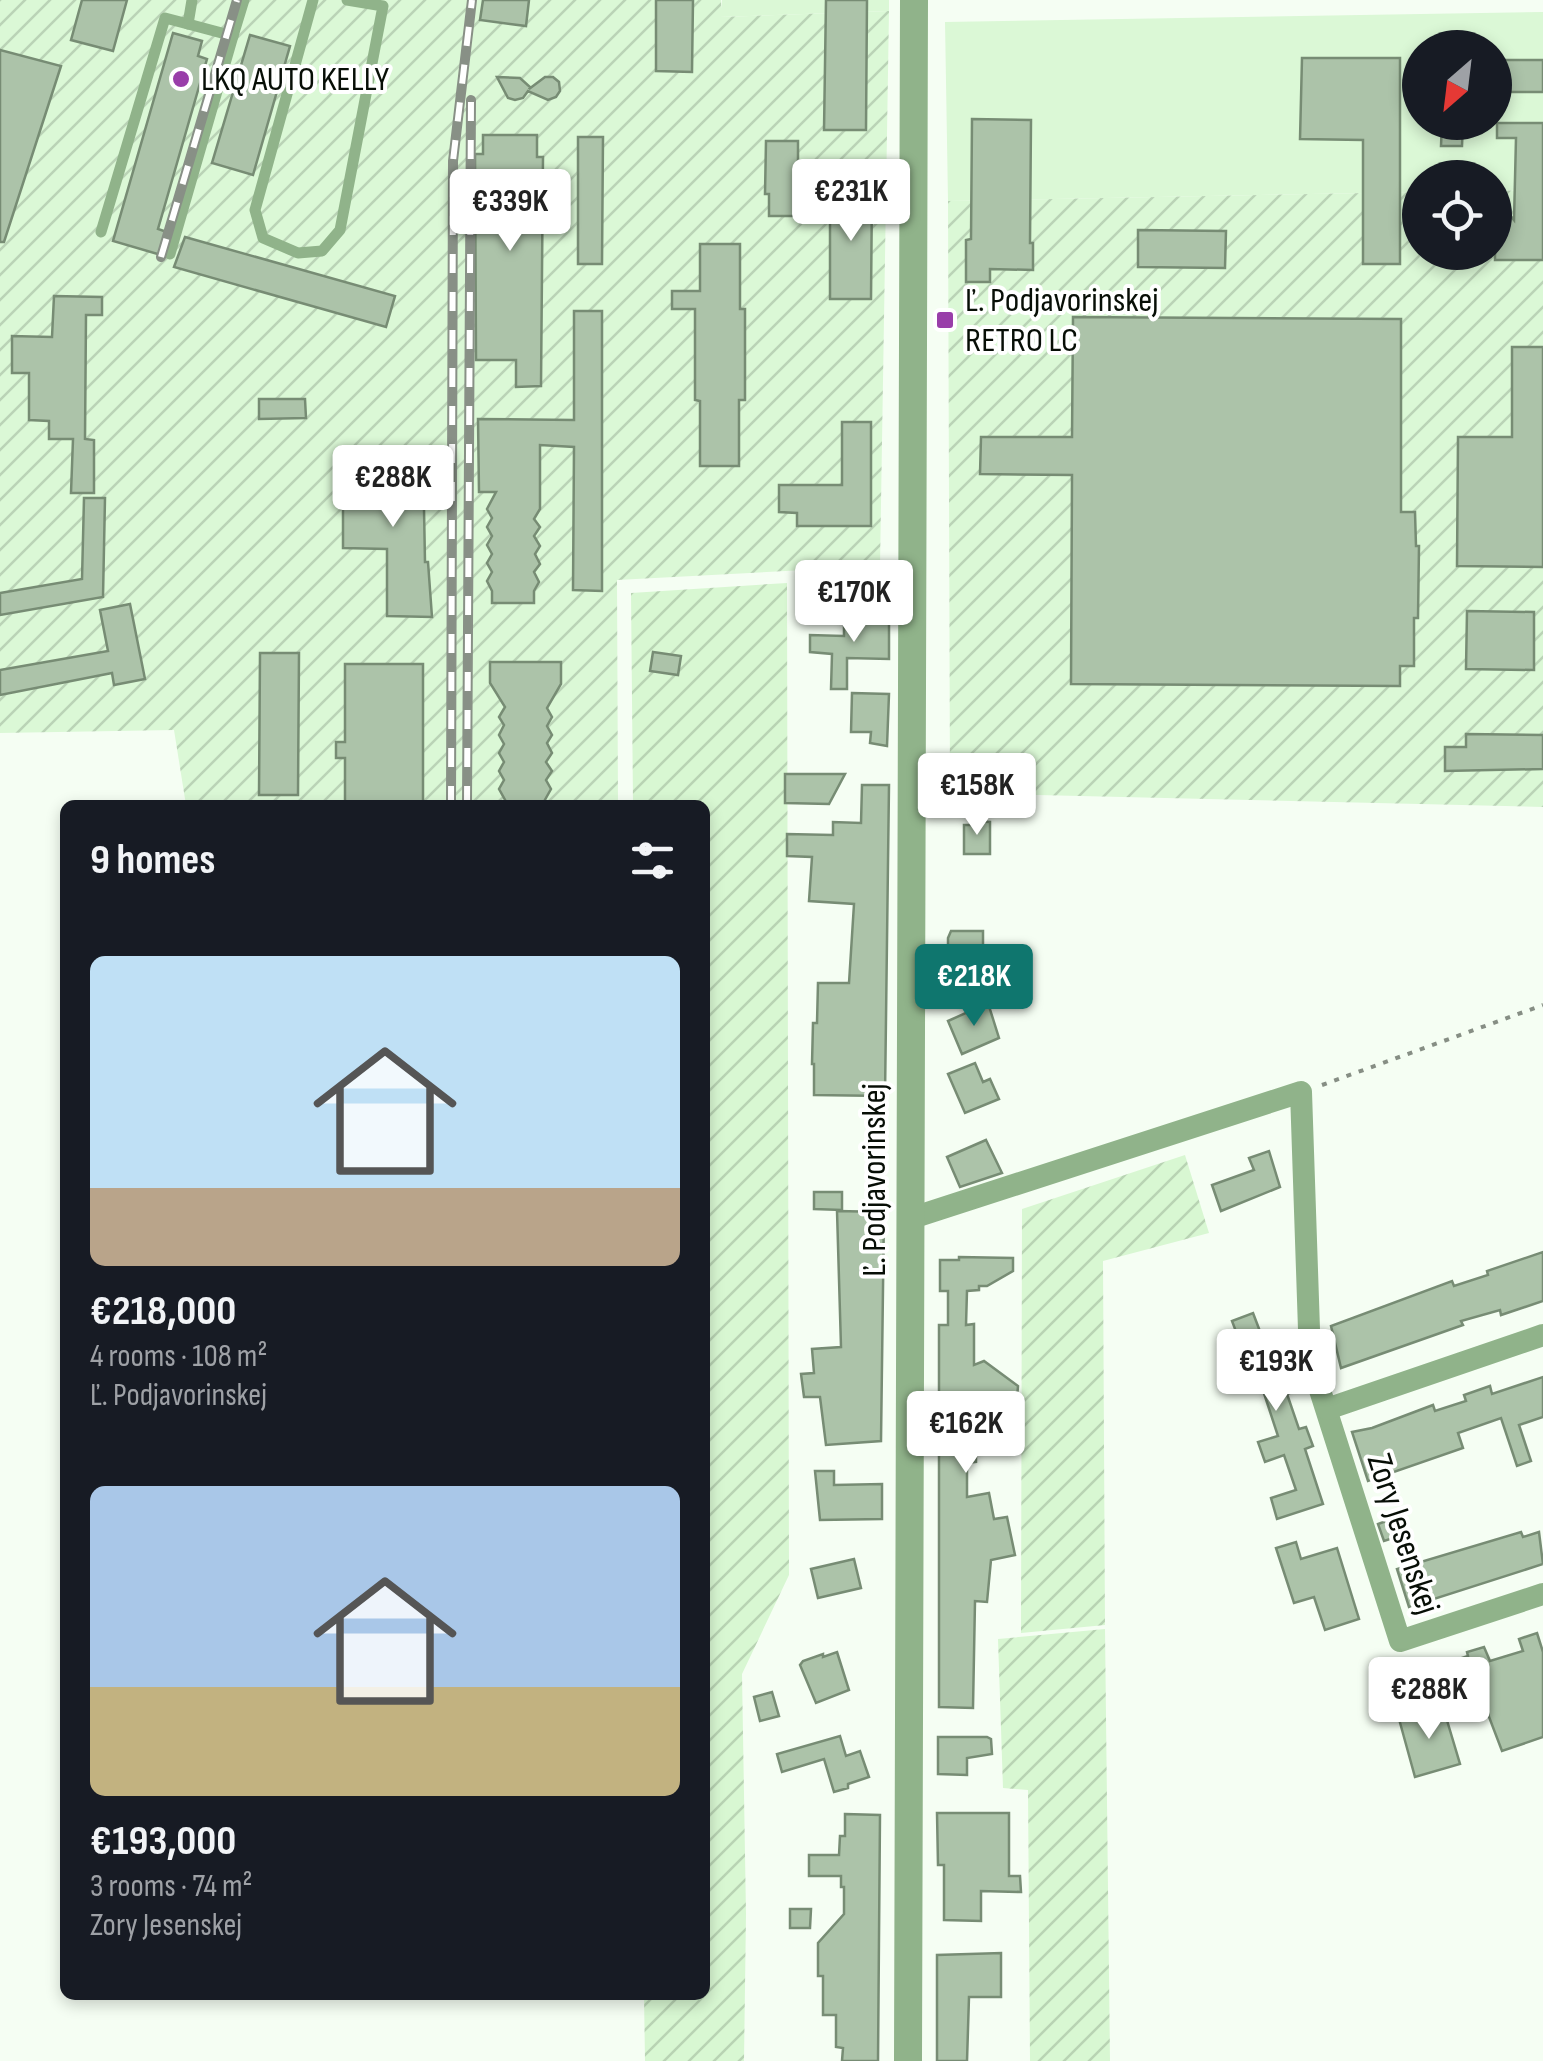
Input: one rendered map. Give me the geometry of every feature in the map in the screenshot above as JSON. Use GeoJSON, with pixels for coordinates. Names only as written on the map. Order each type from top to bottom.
{"type":"FeatureCollection","features":[{"type":"Feature","properties":{"kind":"street","name":"Ľ. Podjavorinskej"},"geometry":{"type":"LineString","coordinates":[[908,2061],[914,0]]}},
{"type":"Feature","properties":{"kind":"street"},"geometry":{"type":"LineString","coordinates":[[912,1218],[1301,1092]]}},
{"type":"Feature","properties":{"kind":"street","name":"Zory Jesenskej"},"geometry":{"type":"LineString","coordinates":[[1301,1092],[1310,1359],[1400,1640],[1543,1594]]}},
{"type":"Feature","properties":{"kind":"street"},"geometry":{"type":"LineString","coordinates":[[1327,1409],[1543,1334]]}},
{"type":"Feature","properties":{"kind":"lane"},"geometry":{"type":"LineString","coordinates":[[188,24],[192,0]]}},
{"type":"Feature","properties":{"kind":"lane"},"geometry":{"type":"LineString","coordinates":[[170,254],[244,0]]}},
{"type":"Feature","properties":{"kind":"lane"},"geometry":{"type":"LineString","coordinates":[[314,0],[255,210],[263,238],[298,253],[322,252],[340,230],[383,6],[347,0]]}},
{"type":"Feature","properties":{"kind":"lane"},"geometry":{"type":"LineString","coordinates":[[101,232],[165,18],[233,36]]}},
{"type":"Feature","properties":{"kind":"path"},"geometry":{"type":"LineString","coordinates":[[1301,1092],[1543,1006]]}},
{"type":"Feature","properties":{"kind":"shaded area"},"geometry":{"type":"Polygon","coordinates":[[[0,0],[721,0],[721,17],[889,11],[880,566],[617,580],[618,800],[185,800],[174,730],[0,733],[0,0]]]}},
{"type":"Feature","properties":{"kind":"shaded area"},"geometry":{"type":"Polygon","coordinates":[[[722,0],[889,0],[889,11],[720,17],[722,0]]]}},
{"type":"Feature","properties":{"kind":"shaded area"},"geometry":{"type":"Polygon","coordinates":[[[1543,12],[1543,190],[1512,191],[1512,160],[1402,160],[1402,192],[948,201],[945,22],[1543,12]]]}},
{"type":"Feature","properties":{"kind":"shaded area"},"geometry":{"type":"Polygon","coordinates":[[[1543,190],[1543,807],[950,793],[948,201],[1402,192],[1402,270],[1512,270],[1512,191],[1543,190]]]}},
{"type":"Feature","properties":{"kind":"shaded area"},"geometry":{"type":"Polygon","coordinates":[[[787,583],[789,1575],[742,1674],[744,2061],[645,2061],[644,2000],[710,2000],[710,800],[633,800],[631,593],[787,583]]]}},
{"type":"Feature","properties":{"kind":"shaded area"},"geometry":{"type":"Polygon","coordinates":[[[1185,1155],[1209,1233],[1103,1261],[1105,1625],[1021,1633],[1022,1209],[1185,1155]]]}},
{"type":"Feature","properties":{"kind":"shaded area"},"geometry":{"type":"Polygon","coordinates":[[[1105,1629],[1110,2061],[1030,2061],[1028,1790],[1003,1788],[998,1639],[1105,1629]]]}},
{"type":"Feature","properties":{"kind":"building"},"geometry":{"type":"Polygon","coordinates":[[[82,0],[127,0],[113,51],[71,40],[82,0]]]}},
{"type":"Feature","properties":{"kind":"building"},"geometry":{"type":"Polygon","coordinates":[[[483,0],[529,0],[526,26],[480,20],[483,0]]]}},
{"type":"Feature","properties":{"kind":"building"},"geometry":{"type":"Polygon","coordinates":[[[656,0],[693,0],[692,72],[656,71],[656,0]]]}},
{"type":"Feature","properties":{"kind":"building"},"geometry":{"type":"Polygon","coordinates":[[[826,0],[867,0],[866,130],[824,130],[826,0]]]}},
{"type":"Feature","properties":{"kind":"building"},"geometry":{"type":"Polygon","coordinates":[[[173,33],[202,41],[198,56],[207,59],[158,229],[167,232],[161,255],[113,241],[173,33]]]}},
{"type":"Feature","properties":{"kind":"building"},"geometry":{"type":"Polygon","coordinates":[[[250,35],[290,46],[253,175],[212,163],[250,35]]]}},
{"type":"Feature","properties":{"kind":"building"},"geometry":{"type":"Polygon","coordinates":[[[0,50],[61,66],[4,242],[0,242],[0,50]]]}},
{"type":"Feature","properties":{"kind":"building"},"geometry":{"type":"Polygon","coordinates":[[[1302,58],[1400,58],[1400,264],[1363,264],[1363,140],[1300,139],[1302,58]]]}},
{"type":"Feature","properties":{"kind":"building"},"geometry":{"type":"Polygon","coordinates":[[[1512,60],[1543,60],[1543,92],[1512,92],[1512,60]]]}},
{"type":"Feature","properties":{"kind":"building"},"geometry":{"type":"Polygon","coordinates":[[[497,77],[520,78],[529,89],[545,77],[553,77],[559,82],[560,91],[548,100],[528,91],[515,100],[508,98],[497,77]]]}},
{"type":"Feature","properties":{"kind":"building"},"geometry":{"type":"Polygon","coordinates":[[[972,119],[1031,120],[1033,270],[990,269],[990,282],[966,282],[966,240],[971,239],[972,119]]]}},
{"type":"Feature","properties":{"kind":"building"},"geometry":{"type":"Polygon","coordinates":[[[1512,123],[1543,123],[1543,260],[1512,260],[1516,138],[1512,138],[1512,123]]]}},
{"type":"Feature","properties":{"kind":"building"},"geometry":{"type":"Polygon","coordinates":[[[483,135],[537,135],[537,157],[543,157],[541,386],[516,387],[516,360],[476,360],[475,154],[483,154],[483,135]]]}},
{"type":"Feature","properties":{"kind":"building"},"geometry":{"type":"Polygon","coordinates":[[[578,137],[603,137],[602,264],[578,264],[578,137]]]}},
{"type":"Feature","properties":{"kind":"building"},"geometry":{"type":"Polygon","coordinates":[[[1441,140],[1462,140],[1462,146],[1441,146],[1441,140]]]}},
{"type":"Feature","properties":{"kind":"building"},"geometry":{"type":"Polygon","coordinates":[[[766,141],[798,141],[798,216],[769,216],[769,194],[765,194],[766,141]]]}},
{"type":"Feature","properties":{"kind":"building"},"geometry":{"type":"Polygon","coordinates":[[[830,189],[872,190],[871,299],[830,299],[830,189]]]}},
{"type":"Feature","properties":{"kind":"building"},"geometry":{"type":"Polygon","coordinates":[[[1138,230],[1226,231],[1225,268],[1138,267],[1138,230]]]}},
{"type":"Feature","properties":{"kind":"building"},"geometry":{"type":"Polygon","coordinates":[[[185,237],[395,296],[386,327],[174,267],[185,237]]]}},
{"type":"Feature","properties":{"kind":"building"},"geometry":{"type":"Polygon","coordinates":[[[700,244],[740,244],[745,400],[739,400],[739,466],[700,466],[695,309],[672,309],[672,291],[700,291],[700,244]]]}},
{"type":"Feature","properties":{"kind":"building"},"geometry":{"type":"Polygon","coordinates":[[[54,296],[102,297],[102,315],[86,315],[85,439],[94,440],[94,493],[71,493],[73,439],[49,439],[49,421],[29,420],[29,373],[12,373],[12,336],[52,337],[54,296]]]}},
{"type":"Feature","properties":{"kind":"building"},"geometry":{"type":"Polygon","coordinates":[[[574,311],[602,311],[602,591],[573,590],[574,447],[540,445],[540,509],[534,519],[540,527],[534,536],[540,546],[535,554],[540,564],[534,572],[539,582],[534,603],[492,603],[487,581],[492,572],[487,563],[492,554],[487,545],[492,536],[487,527],[492,518],[487,509],[496,492],[479,492],[478,419],[574,420],[574,311]]]}},
{"type":"Feature","properties":{"kind":"building"},"geometry":{"type":"Polygon","coordinates":[[[1073,317],[1401,319],[1401,512],[1415,512],[1419,546],[1414,666],[1400,666],[1400,686],[1071,684],[1072,475],[980,474],[981,437],[1072,437],[1073,317]]]}},
{"type":"Feature","properties":{"kind":"building"},"geometry":{"type":"Polygon","coordinates":[[[1512,347],[1543,347],[1543,567],[1457,566],[1458,437],[1512,437],[1512,347]]]}},
{"type":"Feature","properties":{"kind":"building"},"geometry":{"type":"Polygon","coordinates":[[[259,399],[305,399],[306,418],[259,419],[259,399]]]}},
{"type":"Feature","properties":{"kind":"building"},"geometry":{"type":"Polygon","coordinates":[[[842,422],[871,422],[871,526],[797,526],[797,513],[779,512],[779,485],[842,485],[842,422]]]}},
{"type":"Feature","properties":{"kind":"building"},"geometry":{"type":"Polygon","coordinates":[[[387,456],[423,456],[425,562],[432,617],[387,616],[387,549],[343,548],[343,475],[387,476],[387,456]]]}},
{"type":"Feature","properties":{"kind":"building"},"geometry":{"type":"Polygon","coordinates":[[[84,498],[105,498],[103,597],[0,615],[0,593],[82,579],[84,498]]]}},
{"type":"Feature","properties":{"kind":"building"},"geometry":{"type":"Polygon","coordinates":[[[130,604],[145,679],[114,685],[112,673],[0,695],[0,670],[108,651],[100,610],[130,604]]]}},
{"type":"Feature","properties":{"kind":"building"},"geometry":{"type":"Polygon","coordinates":[[[1467,611],[1534,612],[1534,670],[1466,669],[1467,611]]]}},
{"type":"Feature","properties":{"kind":"building"},"geometry":{"type":"Polygon","coordinates":[[[889,616],[889,659],[847,658],[847,689],[831,689],[832,654],[810,652],[810,635],[844,636],[844,617],[889,616]]]}},
{"type":"Feature","properties":{"kind":"building"},"geometry":{"type":"Polygon","coordinates":[[[653,652],[681,656],[678,675],[650,671],[653,652]]]}},
{"type":"Feature","properties":{"kind":"building"},"geometry":{"type":"Polygon","coordinates":[[[260,653],[299,653],[298,795],[259,795],[260,653]]]}},
{"type":"Feature","properties":{"kind":"building"},"geometry":{"type":"Polygon","coordinates":[[[490,662],[561,662],[561,684],[547,708],[552,717],[547,726],[552,735],[547,743],[552,753],[546,762],[552,771],[546,780],[551,789],[545,800],[505,800],[499,789],[504,780],[499,771],[504,762],[499,753],[504,744],[499,735],[504,725],[499,717],[505,707],[490,683],[490,662]]]}},
{"type":"Feature","properties":{"kind":"building"},"geometry":{"type":"Polygon","coordinates":[[[345,664],[423,664],[423,800],[345,800],[345,758],[336,758],[336,742],[345,742],[345,664]]]}},
{"type":"Feature","properties":{"kind":"building"},"geometry":{"type":"Polygon","coordinates":[[[852,693],[889,694],[887,746],[870,743],[871,732],[851,732],[852,693]]]}},
{"type":"Feature","properties":{"kind":"building"},"geometry":{"type":"Polygon","coordinates":[[[1466,734],[1543,735],[1543,769],[1445,771],[1445,747],[1466,747],[1466,734]]]}},
{"type":"Feature","properties":{"kind":"building"},"geometry":{"type":"Polygon","coordinates":[[[785,774],[845,774],[829,804],[785,803],[785,774]]]}},
{"type":"Feature","properties":{"kind":"building"},"geometry":{"type":"Polygon","coordinates":[[[862,785],[889,785],[885,1096],[814,1095],[813,1023],[817,1023],[818,983],[849,983],[854,904],[809,901],[812,857],[787,856],[787,834],[833,835],[833,822],[861,823],[862,785]]]}},
{"type":"Feature","properties":{"kind":"building"},"geometry":{"type":"Polygon","coordinates":[[[971,821],[990,822],[990,854],[964,854],[964,825],[971,825],[971,821]]]}},
{"type":"Feature","properties":{"kind":"building"},"geometry":{"type":"Polygon","coordinates":[[[951,931],[983,931],[983,973],[948,973],[951,931]]]}},
{"type":"Feature","properties":{"kind":"building"},"geometry":{"type":"Polygon","coordinates":[[[988,1003],[999,1038],[962,1054],[948,1021],[988,1003]]]}},
{"type":"Feature","properties":{"kind":"building"},"geometry":{"type":"Polygon","coordinates":[[[975,1063],[983,1082],[990,1079],[999,1099],[965,1113],[948,1074],[975,1063]]]}},
{"type":"Feature","properties":{"kind":"building"},"geometry":{"type":"Polygon","coordinates":[[[986,1140],[1002,1173],[960,1187],[947,1157],[986,1140]]]}},
{"type":"Feature","properties":{"kind":"building"},"geometry":{"type":"Polygon","coordinates":[[[1269,1151],[1280,1187],[1221,1211],[1212,1185],[1254,1170],[1249,1158],[1269,1151]]]}},
{"type":"Feature","properties":{"kind":"building"},"geometry":{"type":"Polygon","coordinates":[[[814,1192],[842,1192],[842,1210],[814,1209],[814,1192]]]}},
{"type":"Feature","properties":{"kind":"building"},"geometry":{"type":"Polygon","coordinates":[[[837,1211],[884,1212],[881,1441],[826,1445],[820,1397],[804,1397],[801,1374],[814,1373],[812,1349],[841,1347],[837,1211]]]}},
{"type":"Feature","properties":{"kind":"building"},"geometry":{"type":"Polygon","coordinates":[[[1543,1252],[1543,1301],[1501,1315],[1500,1310],[1461,1321],[1463,1325],[1341,1368],[1331,1326],[1452,1281],[1454,1286],[1488,1275],[1487,1271],[1543,1252]]]}},
{"type":"Feature","properties":{"kind":"building"},"geometry":{"type":"Polygon","coordinates":[[[1013,1258],[1013,1271],[987,1286],[979,1286],[979,1290],[967,1291],[966,1325],[974,1324],[974,1365],[984,1361],[1018,1386],[1016,1411],[1007,1411],[1007,1431],[976,1432],[976,1462],[967,1463],[967,1497],[989,1493],[994,1519],[1007,1517],[1015,1555],[991,1560],[987,1602],[975,1601],[973,1708],[939,1707],[939,1325],[948,1325],[948,1291],[940,1291],[940,1260],[1013,1258]]]}},
{"type":"Feature","properties":{"kind":"building"},"geometry":{"type":"Polygon","coordinates":[[[1253,1313],[1261,1334],[1266,1333],[1280,1372],[1295,1367],[1302,1388],[1287,1394],[1299,1429],[1306,1427],[1313,1446],[1305,1449],[1323,1504],[1277,1519],[1271,1498],[1296,1490],[1284,1455],[1265,1462],[1258,1442],[1278,1436],[1255,1366],[1228,1376],[1219,1349],[1240,1342],[1232,1321],[1253,1313]]]}},
{"type":"Feature","properties":{"kind":"building"},"geometry":{"type":"Polygon","coordinates":[[[1543,1377],[1543,1417],[1519,1425],[1531,1461],[1517,1466],[1501,1418],[1458,1433],[1463,1448],[1368,1481],[1352,1432],[1433,1405],[1435,1411],[1466,1401],[1464,1395],[1490,1386],[1492,1394],[1543,1377]]]}},
{"type":"Feature","properties":{"kind":"building"},"geometry":{"type":"Polygon","coordinates":[[[815,1471],[834,1471],[834,1485],[882,1484],[882,1519],[820,1520],[815,1471]]]}},
{"type":"Feature","properties":{"kind":"building"},"geometry":{"type":"Polygon","coordinates":[[[1397,1517],[1403,1535],[1384,1541],[1378,1524],[1397,1517]]]}},
{"type":"Feature","properties":{"kind":"building"},"geometry":{"type":"Polygon","coordinates":[[[1521,1532],[1523,1537],[1539,1532],[1543,1564],[1409,1607],[1397,1569],[1521,1532]]]}},
{"type":"Feature","properties":{"kind":"building"},"geometry":{"type":"Polygon","coordinates":[[[1296,1542],[1301,1559],[1337,1548],[1359,1619],[1325,1630],[1314,1597],[1294,1603],[1276,1548],[1296,1542]]]}},
{"type":"Feature","properties":{"kind":"building"},"geometry":{"type":"Polygon","coordinates":[[[854,1559],[861,1588],[818,1598],[811,1569],[854,1559]]]}},
{"type":"Feature","properties":{"kind":"building"},"geometry":{"type":"Polygon","coordinates":[[[1537,1633],[1543,1652],[1543,1737],[1502,1751],[1483,1701],[1461,1708],[1447,1663],[1484,1647],[1490,1661],[1523,1651],[1519,1639],[1537,1633]]]}},
{"type":"Feature","properties":{"kind":"building"},"geometry":{"type":"Polygon","coordinates":[[[837,1652],[849,1690],[816,1703],[800,1665],[837,1652]]]}},
{"type":"Feature","properties":{"kind":"building"},"geometry":{"type":"Polygon","coordinates":[[[772,1692],[779,1716],[760,1721],[754,1697],[772,1692]]]}},
{"type":"Feature","properties":{"kind":"building"},"geometry":{"type":"Polygon","coordinates":[[[1443,1707],[1460,1764],[1415,1777],[1399,1719],[1443,1707]]]}},
{"type":"Feature","properties":{"kind":"building"},"geometry":{"type":"Polygon","coordinates":[[[840,1736],[846,1756],[860,1751],[869,1777],[834,1792],[824,1759],[782,1772],[777,1754],[840,1736]]]}},
{"type":"Feature","properties":{"kind":"building"},"geometry":{"type":"Polygon","coordinates":[[[938,1737],[987,1737],[991,1739],[992,1754],[967,1758],[967,1775],[938,1774],[938,1737]]]}},
{"type":"Feature","properties":{"kind":"building"},"geometry":{"type":"Polygon","coordinates":[[[937,1813],[1009,1813],[1009,1876],[1020,1876],[1021,1892],[981,1891],[981,1921],[944,1920],[944,1865],[938,1865],[937,1813]]]}},
{"type":"Feature","properties":{"kind":"building"},"geometry":{"type":"Polygon","coordinates":[[[845,1814],[880,1815],[878,2061],[842,2061],[843,2048],[836,2047],[836,2015],[823,2015],[818,1943],[844,1914],[844,1887],[841,1876],[809,1876],[809,1855],[839,1855],[840,1836],[845,1836],[845,1814]]]}},
{"type":"Feature","properties":{"kind":"building"},"geometry":{"type":"Polygon","coordinates":[[[790,1909],[811,1909],[810,1928],[790,1928],[790,1909]]]}},
{"type":"Feature","properties":{"kind":"building"},"geometry":{"type":"Polygon","coordinates":[[[1001,1953],[1001,1997],[969,1997],[967,2061],[937,2061],[937,1955],[1001,1953]]]}},
{"type":"Feature","properties":{"kind":"railway"},"geometry":{"type":"LineString","coordinates":[[161,257],[237,0]]}},
{"type":"Feature","properties":{"kind":"railway"},"geometry":{"type":"LineString","coordinates":[[451,800],[453,161],[472,0]]}},
{"type":"Feature","properties":{"kind":"railway"},"geometry":{"type":"LineString","coordinates":[[467,800],[471,100]]}},
{"type":"Feature","properties":{"kind":"place","name":"LKQ AUTO KELLY"},"geometry":{"type":"Point","coordinates":[181,79]}},
{"type":"Feature","properties":{"kind":"place","name":"Ľ. Podjavorinskej RETRO LC"},"geometry":{"type":"Point","coordinates":[945,320]}}]}
